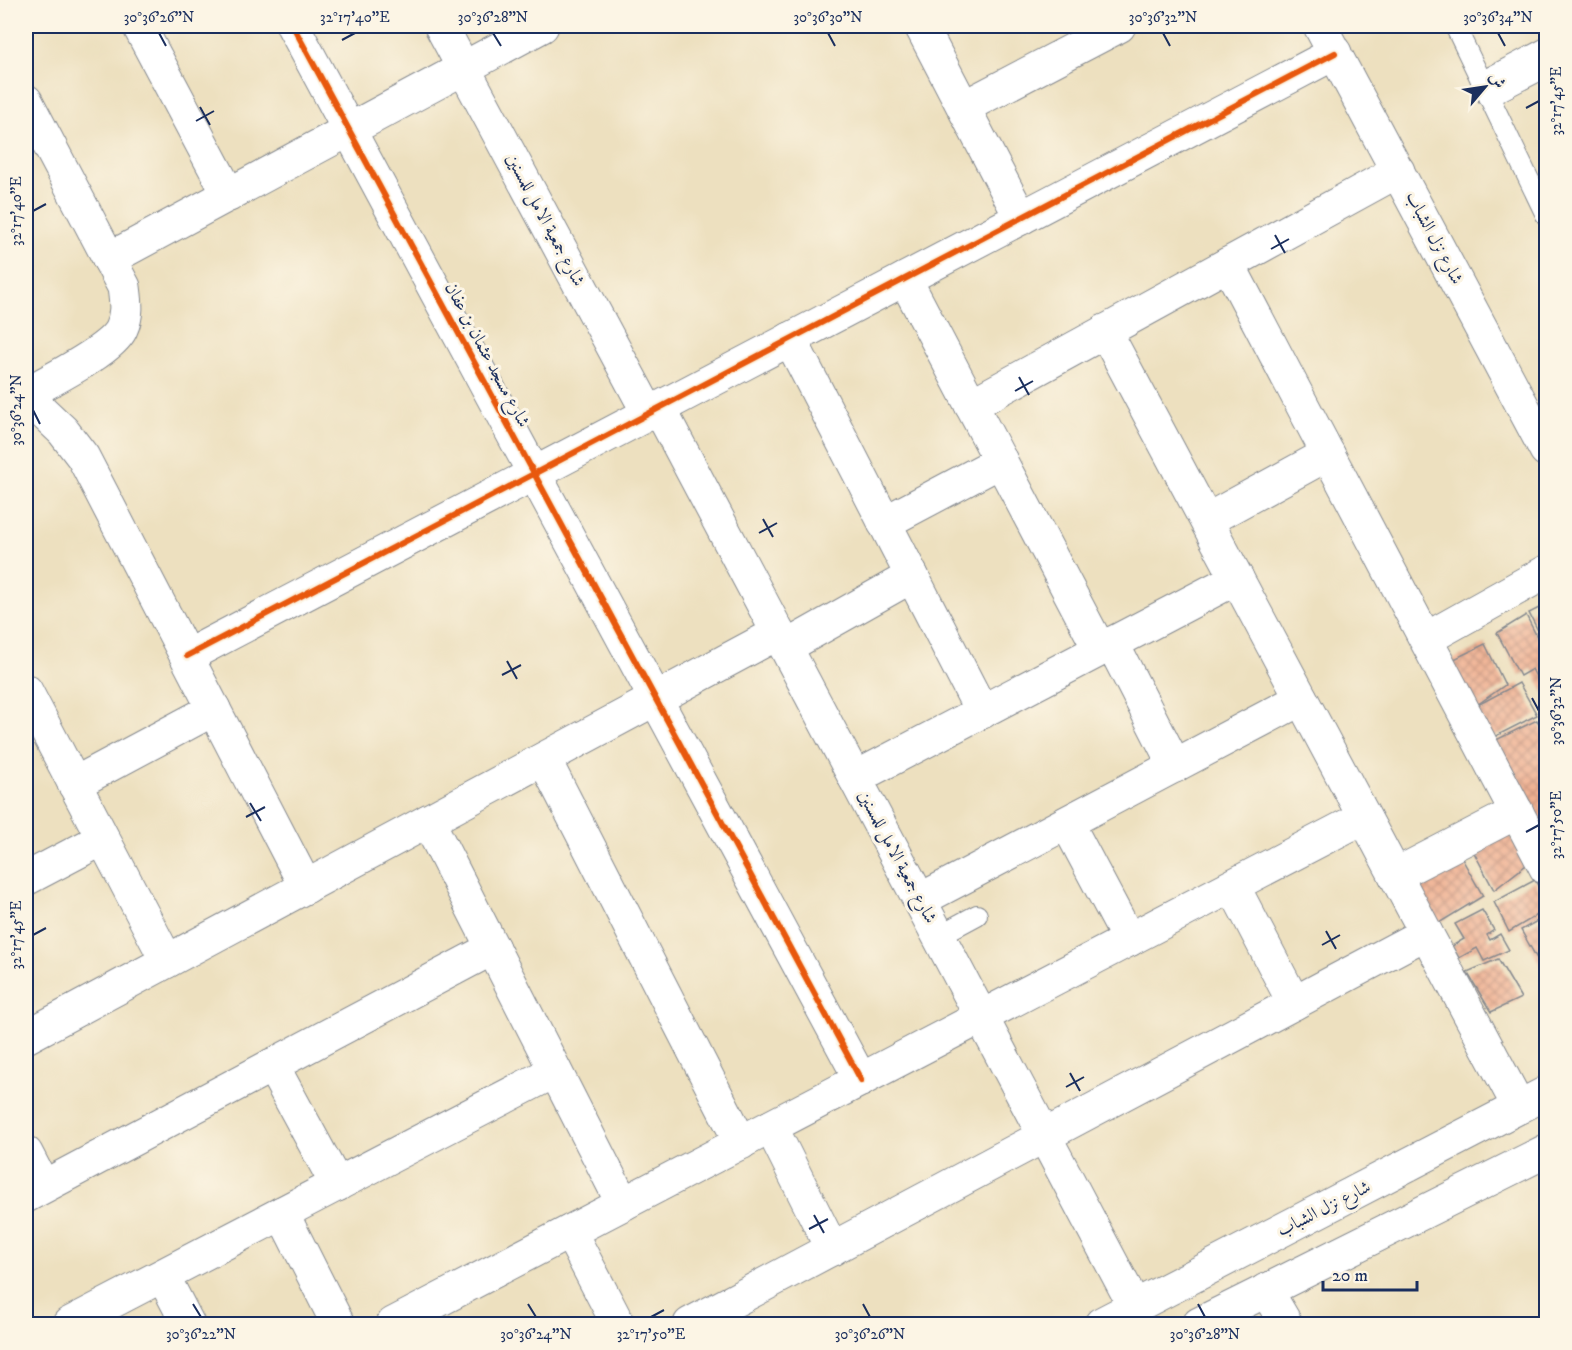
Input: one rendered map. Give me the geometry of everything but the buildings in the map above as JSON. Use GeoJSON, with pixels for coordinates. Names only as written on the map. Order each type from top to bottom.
{"type":"FeatureCollection","features":[{"type":"Feature","properties":{"kind":"street"},"geometry":{"type":"LineString","coordinates":[[139,26],[229,195]]}},
{"type":"Feature","properties":{"kind":"street","name":"شارع مسجد عثمان بن عفان"},"geometry":{"type":"LineString","coordinates":[[293,26],[861,1080]]}},
{"type":"Feature","properties":{"kind":"street","name":"شارع جمعية الامل للمسنين"},"geometry":{"type":"LineString","coordinates":[[441,26],[782,640],[1135,1307]]}},
{"type":"Feature","properties":{"kind":"street"},"geometry":{"type":"LineString","coordinates":[[109,259],[542,26]]}},
{"type":"Feature","properties":{"kind":"street"},"geometry":{"type":"LineString","coordinates":[[921,26],[1021,218]]}},
{"type":"Feature","properties":{"kind":"street"},"geometry":{"type":"LineString","coordinates":[[964,107],[1098,30]]}},
{"type":"Feature","properties":{"kind":"street"},"geometry":{"type":"LineString","coordinates":[[187,656],[1021,218],[1328,39]]}},
{"type":"Feature","properties":{"kind":"street","name":"شارع نزل الشباب"},"geometry":{"type":"LineString","coordinates":[[1328,39],[1546,450]]}},
{"type":"Feature","properties":{"kind":"street"},"geometry":{"type":"LineString","coordinates":[[27,108],[124,287],[127,309],[121,330],[106,347],[26,395],[63,431],[83,457],[306,887]]}},
{"type":"Feature","properties":{"kind":"street"},"geometry":{"type":"LineString","coordinates":[[971,405],[1398,171]]}},
{"type":"Feature","properties":{"kind":"street"},"geometry":{"type":"LineString","coordinates":[[1228,264],[1546,868]]}},
{"type":"Feature","properties":{"kind":"street"},"geometry":{"type":"LineString","coordinates":[[905,279],[1001,461],[1175,766]]}},
{"type":"Feature","properties":{"kind":"street"},"geometry":{"type":"LineString","coordinates":[[1105,331],[1426,933],[1533,1100]]}},
{"type":"Feature","properties":{"kind":"street"},"geometry":{"type":"LineString","coordinates":[[790,339],[982,712]]}},
{"type":"Feature","properties":{"kind":"street"},"geometry":{"type":"LineString","coordinates":[[1206,520],[1328,454]]}},
{"type":"Feature","properties":{"kind":"street"},"geometry":{"type":"LineString","coordinates":[[885,523],[1001,461]]}},
{"type":"Feature","properties":{"kind":"street"},"geometry":{"type":"LineString","coordinates":[[1426,639],[1546,572]]}},
{"type":"Feature","properties":{"kind":"street"},"geometry":{"type":"LineString","coordinates":[[29,1027],[167,961],[656,699],[912,576]]}},
{"type":"Feature","properties":{"kind":"street"},"geometry":{"type":"LineString","coordinates":[[855,778],[1237,578]]}},
{"type":"Feature","properties":{"kind":"street"},"geometry":{"type":"LineString","coordinates":[[920,900],[1301,699]]}},
{"type":"Feature","properties":{"kind":"street"},"geometry":{"type":"LineString","coordinates":[[74,784],[214,709]]}},
{"type":"Feature","properties":{"kind":"street"},"geometry":{"type":"LineString","coordinates":[[30,711],[74,784],[167,961]]}},
{"type":"Feature","properties":{"kind":"street"},"geometry":{"type":"LineString","coordinates":[[544,759],[741,1143]]}},
{"type":"Feature","properties":{"kind":"street"},"geometry":{"type":"LineString","coordinates":[[1395,875],[1517,812]]}},
{"type":"Feature","properties":{"kind":"street"},"geometry":{"type":"LineString","coordinates":[[393,1324],[1364,817]]}},
{"type":"Feature","properties":{"kind":"street"},"geometry":{"type":"LineString","coordinates":[[428,821],[623,1204]]}},
{"type":"Feature","properties":{"kind":"street"},"geometry":{"type":"LineString","coordinates":[[1067,823],[1129,940]]}},
{"type":"Feature","properties":{"kind":"street"},"geometry":{"type":"LineString","coordinates":[[26,879],[102,839]]}},
{"type":"Feature","properties":{"kind":"street"},"geometry":{"type":"LineString","coordinates":[[1233,886],[1294,1003]]}},
{"type":"Feature","properties":{"kind":"street"},"geometry":{"type":"LineString","coordinates":[[707,1320],[832,1249],[1426,933]]}},
{"type":"Feature","properties":{"kind":"street"},"geometry":{"type":"LineString","coordinates":[[26,1153],[34,1191],[493,948]]}},
{"type":"Feature","properties":{"kind":"street"},"geometry":{"type":"LineString","coordinates":[[272,1065],[337,1185]]}},
{"type":"Feature","properties":{"kind":"street"},"geometry":{"type":"LineString","coordinates":[[69,1324],[555,1071]]}},
{"type":"Feature","properties":{"kind":"street","name":"شارع نزل الشباب"},"geometry":{"type":"LineString","coordinates":[[1101,1324],[1533,1100]]}},
{"type":"Feature","properties":{"kind":"street"},"geometry":{"type":"LineString","coordinates":[[771,1127],[832,1249]]}},
{"type":"Feature","properties":{"kind":"street"},"geometry":{"type":"LineString","coordinates":[[1199,1324],[1546,1151]]}},
{"type":"Feature","properties":{"kind":"street"},"geometry":{"type":"LineString","coordinates":[[282,1213],[338,1324]]}},
{"type":"Feature","properties":{"kind":"street"},"geometry":{"type":"LineString","coordinates":[[570,1232],[618,1324]]}},
{"type":"Feature","properties":{"kind":"street"},"geometry":{"type":"LineString","coordinates":[[163,1276],[188,1324]]}},
{"type":"Feature","properties":{"kind":"street"},"geometry":{"type":"LineString","coordinates":[[1266,1290],[1286,1324]]}},
{"type":"Feature","properties":{"kind":"lane"},"geometry":{"type":"LineString","coordinates":[[1455,26],[1546,215]]}},
{"type":"Feature","properties":{"kind":"lane"},"geometry":{"type":"LineString","coordinates":[[1485,90],[1546,48]]}},
{"type":"Feature","properties":{"kind":"lane"},"geometry":{"type":"LineString","coordinates":[[1485,90],[1546,67]]}},
{"type":"Feature","properties":{"kind":"lane"},"geometry":{"type":"LineString","coordinates":[[938,936],[977,915]]}},
{"type":"Feature","properties":{"kind":"cycle path"},"geometry":{"type":"LineString","coordinates":[[293,26],[861,1080]]}},
{"type":"Feature","properties":{"kind":"cycle path"},"geometry":{"type":"LineString","coordinates":[[187,656],[1335,53]]}}]}
